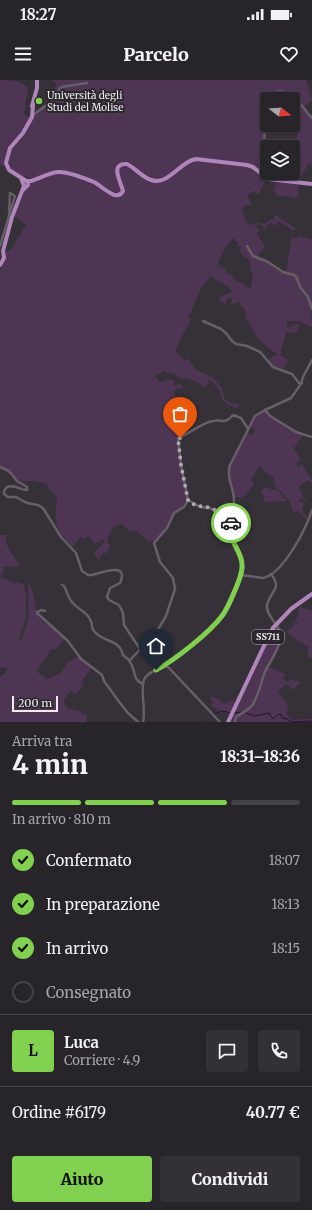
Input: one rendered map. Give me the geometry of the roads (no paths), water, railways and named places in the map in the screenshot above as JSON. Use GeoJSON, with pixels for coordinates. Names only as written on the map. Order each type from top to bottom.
{"type":"FeatureCollection","features":[{"type":"Feature","properties":{"kind":"main road"},"geometry":{"type":"LineString","coordinates":[[26,183],[13,174],[7,166],[10,149],[23,133],[32,113],[37,80]]}},
{"type":"Feature","properties":{"kind":"main road"},"geometry":{"type":"LineString","coordinates":[[1,262],[4,258],[2,254],[12,217],[26,183],[54,173],[62,172],[96,183],[118,196],[123,191],[117,172],[120,165],[127,164],[149,179],[159,181],[164,179],[185,163],[194,159],[247,165],[253,167],[267,179],[274,181],[312,184]]}},
{"type":"Feature","properties":{"kind":"main road","name":"SS711"},"geometry":{"type":"LineString","coordinates":[[228,722],[263,648],[277,623],[295,605],[312,594]]}},
{"type":"Feature","properties":{"kind":"street"},"geometry":{"type":"LineString","coordinates":[[32,113],[52,101],[60,87],[87,83]]}},
{"type":"Feature","properties":{"kind":"street"},"geometry":{"type":"LineString","coordinates":[[264,140],[265,99],[267,95],[272,92],[279,91],[290,93],[312,118]]}},
{"type":"Feature","properties":{"kind":"street"},"geometry":{"type":"LineString","coordinates":[[0,246],[15,196],[10,193],[9,214]]}},
{"type":"Feature","properties":{"kind":"street"},"geometry":{"type":"LineString","coordinates":[[247,246],[253,256],[268,262],[283,272],[297,278],[300,287],[308,297],[312,309]]}},
{"type":"Feature","properties":{"kind":"street"},"geometry":{"type":"LineString","coordinates":[[203,321],[221,328],[236,344],[247,346],[260,352],[273,367],[292,374],[299,383],[302,383]]}},
{"type":"Feature","properties":{"kind":"street"},"geometry":{"type":"LineString","coordinates":[[143,722],[145,705],[143,684],[147,675],[165,665],[212,627],[222,616],[241,575],[241,557],[231,538],[230,531],[234,502],[228,471],[230,465],[255,416],[291,398],[302,383],[303,376],[312,360]]}},
{"type":"Feature","properties":{"kind":"street"},"geometry":{"type":"LineString","coordinates":[[265,410],[270,416],[296,432],[312,437]]}},
{"type":"Feature","properties":{"kind":"street"},"geometry":{"type":"LineString","coordinates":[[130,660],[152,637],[162,622],[171,603],[175,589],[173,578],[160,562],[154,543],[167,528],[174,513],[184,507],[188,500],[181,465],[178,438],[211,421],[224,422],[233,415],[243,420],[248,430]]}},
{"type":"Feature","properties":{"kind":"street"},"geometry":{"type":"LineString","coordinates":[[0,467],[10,471],[17,481],[27,487],[27,490],[25,490],[11,486],[5,488],[4,494],[16,497],[26,503],[38,505],[43,508],[61,537],[76,553],[82,571],[88,575],[91,575],[114,569],[121,574],[122,577],[120,583],[110,588],[107,597],[109,600],[119,605],[123,613],[124,625],[140,649],[165,665],[220,722]]}},
{"type":"Feature","properties":{"kind":"street"},"geometry":{"type":"LineString","coordinates":[[188,500],[200,507],[210,508],[231,523]]}},
{"type":"Feature","properties":{"kind":"street"},"geometry":{"type":"LineString","coordinates":[[241,575],[261,579],[266,578],[282,564],[300,540],[312,510]]}},
{"type":"Feature","properties":{"kind":"street"},"geometry":{"type":"LineString","coordinates":[[235,722],[236,717],[250,708],[257,697],[265,673],[278,646],[281,633],[267,607],[276,586],[275,580],[271,574]]}},
{"type":"Feature","properties":{"kind":"street"},"geometry":{"type":"LineString","coordinates":[[62,585],[64,586],[72,602],[89,618],[94,632],[121,648],[123,655],[130,660],[134,668],[135,679],[143,684]]}},
{"type":"Feature","properties":{"kind":"street"},"geometry":{"type":"LineString","coordinates":[[45,611],[39,611],[38,613],[68,641],[81,659],[102,675],[104,681],[117,700],[138,722]]}},
{"type":"Feature","properties":{"kind":"waterway"},"geometry":{"type":"LineString","coordinates":[[214,714],[222,711],[231,713]]}},
{"type":"Feature","properties":{"kind":"waterway"},"geometry":{"type":"LineString","coordinates":[[234,713],[241,712]]}},
{"type":"Feature","properties":{"kind":"waterway"},"geometry":{"type":"LineString","coordinates":[[246,713],[255,716],[269,713],[273,719],[281,714],[282,718],[292,722],[312,721]]}},
{"type":"Feature","properties":{"kind":"place","name":"Università degli Studi del Molise"},"geometry":{"type":"Point","coordinates":[39,101]}}]}
